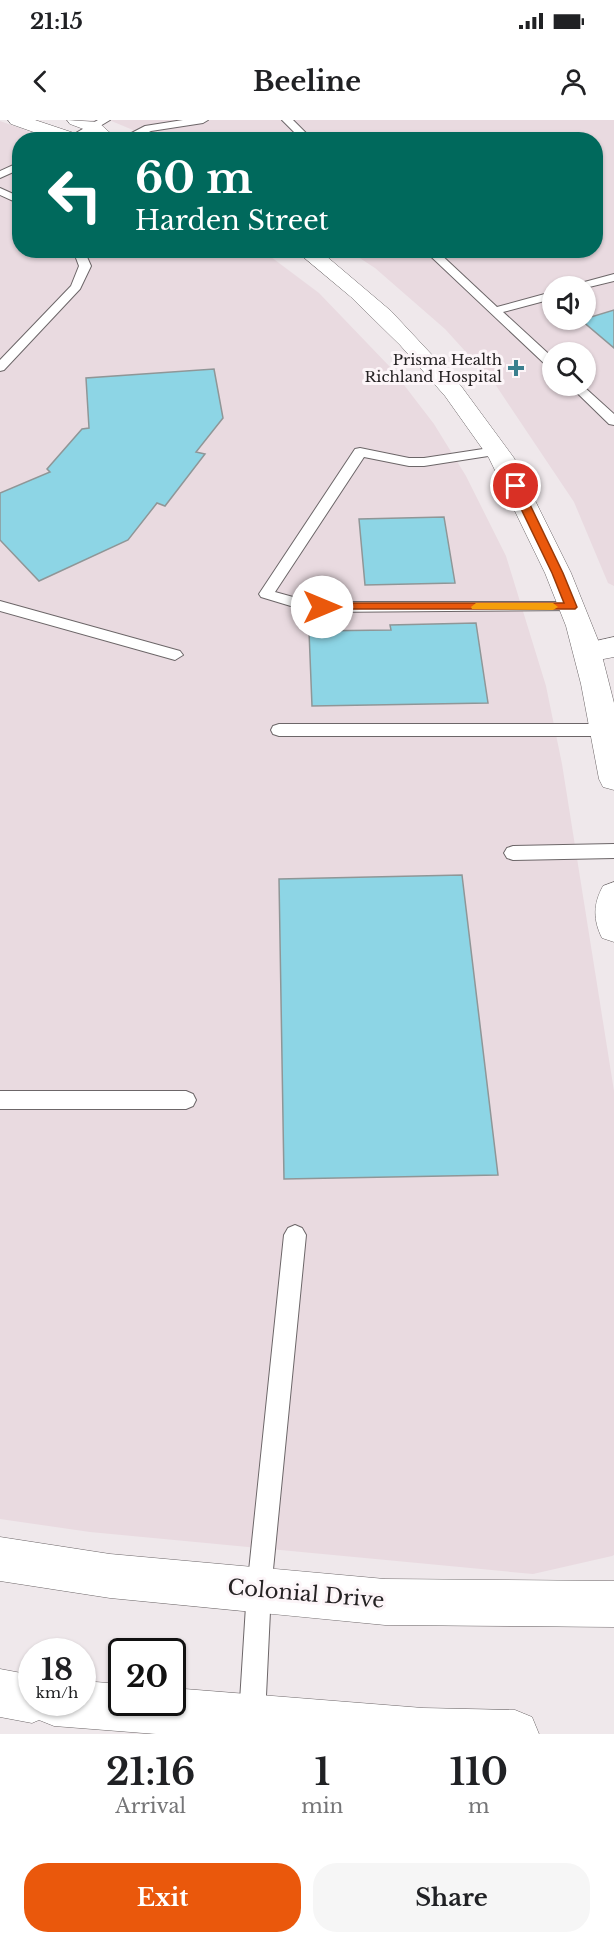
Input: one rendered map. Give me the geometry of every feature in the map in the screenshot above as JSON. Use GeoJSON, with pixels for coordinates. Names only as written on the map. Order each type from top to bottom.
{"type":"FeatureCollection","features":[{"type":"Feature","properties":{"kind":"main road"},"geometry":{"type":"LineString","coordinates":[[17,120],[50,132]]}},
{"type":"Feature","properties":{"kind":"main road"},"geometry":{"type":"LineString","coordinates":[[315,258],[361,295],[414,345],[457,396],[496,451],[525,503],[571,607],[601,649],[605,730],[614,778]]}},
{"type":"Feature","properties":{"kind":"main road"},"geometry":{"type":"LineString","coordinates":[[614,895],[610,908],[614,929]]}},
{"type":"Feature","properties":{"kind":"main road","name":"Colonial Drive"},"geometry":{"type":"LineString","coordinates":[[0,1559],[110,1576],[385,1602],[614,1604]]}},
{"type":"Feature","properties":{"kind":"main road"},"geometry":{"type":"LineString","coordinates":[[0,1694],[18,1697]]}},
{"type":"Feature","properties":{"kind":"main road"},"geometry":{"type":"LineString","coordinates":[[96,1705],[423,1732],[515,1734]]}},
{"type":"Feature","properties":{"kind":"lane"},"geometry":{"type":"LineString","coordinates":[[141,132],[150,128],[203,120]]}},
{"type":"Feature","properties":{"kind":"lane"},"geometry":{"type":"LineString","coordinates":[[286,120],[299,132]]}},
{"type":"Feature","properties":{"kind":"lane"},"geometry":{"type":"LineString","coordinates":[[78,132],[91,122]]}},
{"type":"Feature","properties":{"kind":"lane"},"geometry":{"type":"LineString","coordinates":[[0,367],[76,287],[85,266],[82,258]]}},
{"type":"Feature","properties":{"kind":"lane"},"geometry":{"type":"LineString","coordinates":[[438,258],[542,355]]}},
{"type":"Feature","properties":{"kind":"lane"},"geometry":{"type":"LineString","coordinates":[[596,282],[614,277]]}},
{"type":"Feature","properties":{"kind":"lane"},"geometry":{"type":"LineString","coordinates":[[495,311],[542,298]]}},
{"type":"Feature","properties":{"kind":"lane"},"geometry":{"type":"LineString","coordinates":[[587,396],[614,421]]}},
{"type":"Feature","properties":{"kind":"lane"},"geometry":{"type":"LineString","coordinates":[[496,451],[424,462],[402,461],[360,452],[266,594],[304,605],[322,607],[571,607]]}},
{"type":"Feature","properties":{"kind":"lane"},"geometry":{"type":"LineString","coordinates":[[0,606],[175,655]]}},
{"type":"Feature","properties":{"kind":"lane"},"geometry":{"type":"LineString","coordinates":[[279,730],[605,730]]}},
{"type":"Feature","properties":{"kind":"lane"},"geometry":{"type":"LineString","coordinates":[[513,853],[614,852]]}},
{"type":"Feature","properties":{"kind":"lane"},"geometry":{"type":"LineString","coordinates":[[0,1100],[186,1100]]}},
{"type":"Feature","properties":{"kind":"lane"},"geometry":{"type":"LineString","coordinates":[[252,1717],[260,1590],[295,1234]]}},
{"type":"Feature","properties":{"kind":"shaded area","name":"Prisma Health Richland Hospital"},"geometry":{"type":"Polygon","coordinates":[[[109,120],[614,120],[614,586],[608,583],[574,502],[495,384],[445,329],[375,268],[360,258],[603,258],[603,132],[138,132],[109,120]]]}},
{"type":"Feature","properties":{"kind":"shaded area"},"geometry":{"type":"Polygon","coordinates":[[[0,121],[31,132],[12,132],[12,258],[272,258],[319,293],[391,368],[434,424],[466,476],[506,556],[546,686],[562,764],[614,1091],[614,1555],[533,1574],[90,1532],[0,1519],[0,121]]]}},
{"type":"Feature","properties":{"kind":"building"},"geometry":{"type":"Polygon","coordinates":[[[614,310],[614,348],[593,330],[596,330],[596,315],[614,310]]]}},
{"type":"Feature","properties":{"kind":"building"},"geometry":{"type":"Polygon","coordinates":[[[214,369],[223,418],[196,452],[205,454],[165,506],[157,503],[128,540],[39,581],[0,540],[0,493],[50,472],[47,469],[82,429],[89,428],[86,378],[214,369]]]}},
{"type":"Feature","properties":{"kind":"building"},"geometry":{"type":"Polygon","coordinates":[[[444,517],[455,583],[365,585],[359,519],[444,517]]]}},
{"type":"Feature","properties":{"kind":"building"},"geometry":{"type":"Polygon","coordinates":[[[476,623],[488,703],[312,706],[309,631],[391,630],[390,625],[476,623]]]}},
{"type":"Feature","properties":{"kind":"building"},"geometry":{"type":"Polygon","coordinates":[[[462,875],[498,1175],[284,1179],[279,879],[462,875]]]}},
{"type":"Feature","properties":{"kind":"slow traffic"},"geometry":{"type":"LineString","coordinates":[[476,607],[553,607]]}},
{"type":"Feature","properties":{"kind":"place","name":"Prisma Health Richland Hospital"},"geometry":{"type":"Point","coordinates":[516,368]}},
{"type":"Feature","properties":{"kind":"route"},"geometry":{"type":"LineString","coordinates":[[322,607],[571,607],[558,573],[516,486]]}}]}
